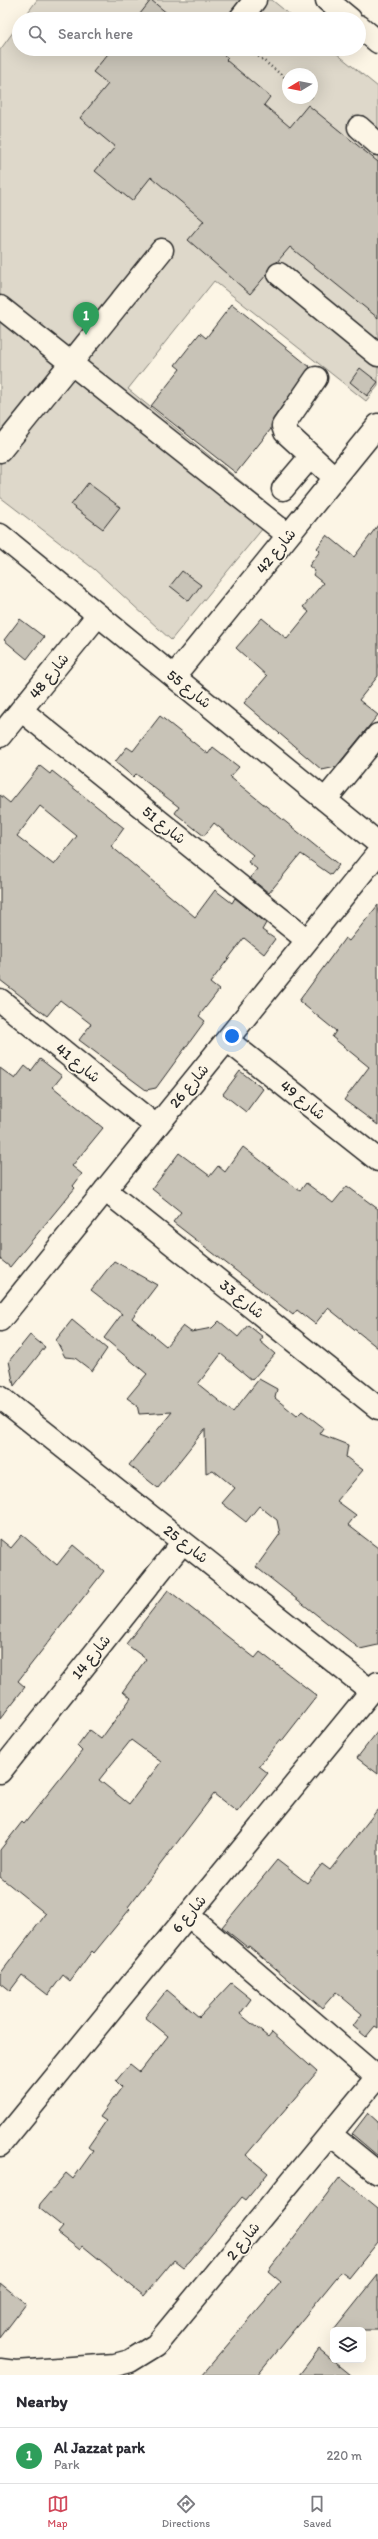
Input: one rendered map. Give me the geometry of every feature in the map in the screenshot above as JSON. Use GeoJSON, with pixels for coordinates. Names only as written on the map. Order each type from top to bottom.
{"type":"FeatureCollection","features":[{"type":"Feature","properties":{"kind":"street"},"geometry":{"type":"LineString","coordinates":[[246,12],[255,0]]}},
{"type":"Feature","properties":{"kind":"street"},"geometry":{"type":"LineString","coordinates":[[327,0],[342,12]]}},
{"type":"Feature","properties":{"kind":"street"},"geometry":{"type":"LineString","coordinates":[[359,127],[378,144]]}},
{"type":"Feature","properties":{"kind":"street"},"geometry":{"type":"LineString","coordinates":[[0,452],[162,250]]}},
{"type":"Feature","properties":{"kind":"street"},"geometry":{"type":"LineString","coordinates":[[279,274],[378,355]]}},
{"type":"Feature","properties":{"kind":"street"},"geometry":{"type":"LineString","coordinates":[[0,307],[70,364],[288,535]]}},
{"type":"Feature","properties":{"kind":"street"},"geometry":{"type":"LineString","coordinates":[[316,378],[283,426],[285,432],[335,478]]}},
{"type":"Feature","properties":{"kind":"street","name":"شارع 42"},"geometry":{"type":"LineString","coordinates":[[174,676],[378,425]]}},
{"type":"Feature","properties":{"kind":"street"},"geometry":{"type":"LineString","coordinates":[[283,489],[311,456]]}},
{"type":"Feature","properties":{"kind":"street","name":"شارع 55"},"geometry":{"type":"LineString","coordinates":[[0,535],[378,843]]}},
{"type":"Feature","properties":{"kind":"street","name":"شارع 48"},"geometry":{"type":"LineString","coordinates":[[0,736],[98,615]]}},
{"type":"Feature","properties":{"kind":"street","name":"شارع 51"},"geometry":{"type":"LineString","coordinates":[[21,710],[307,940]]}},
{"type":"Feature","properties":{"kind":"street"},"geometry":{"type":"LineString","coordinates":[[325,800],[378,735]]}},
{"type":"Feature","properties":{"kind":"street","name":"شارع 26"},"geometry":{"type":"LineString","coordinates":[[0,1320],[378,853]]}},
{"type":"Feature","properties":{"kind":"street","name":"شارع 41"},"geometry":{"type":"LineString","coordinates":[[0,1000],[156,1126]]}},
{"type":"Feature","properties":{"kind":"street","name":"شارع 49"},"geometry":{"type":"LineString","coordinates":[[227,1040],[378,1160]]}},
{"type":"Feature","properties":{"kind":"street","name":"شارع 33"},"geometry":{"type":"LineString","coordinates":[[105,1190],[378,1408]]}},
{"type":"Feature","properties":{"kind":"street","name":"شارع 25"},"geometry":{"type":"LineString","coordinates":[[3,1406],[375,1687]]}},
{"type":"Feature","properties":{"kind":"street","name":"شارع 14"},"geometry":{"type":"LineString","coordinates":[[0,1772],[183,1542]]}},
{"type":"Feature","properties":{"kind":"street","name":"شارع 6"},"geometry":{"type":"LineString","coordinates":[[0,2143],[375,1687]]}},
{"type":"Feature","properties":{"kind":"street"},"geometry":{"type":"LineString","coordinates":[[188,1915],[378,2076]]}},
{"type":"Feature","properties":{"kind":"street","name":"شارع 2"},"geometry":{"type":"LineString","coordinates":[[0,2370],[15,2372],[115,2366],[130,2361],[156,2345],[378,2076]]}},
{"type":"Feature","properties":{"kind":"street"},"geometry":{"type":"LineString","coordinates":[[330,2134],[378,2173]]}},
{"type":"Feature","properties":{"kind":"path"},"geometry":{"type":"LineString","coordinates":[[258,56],[282,75]]}},
{"type":"Feature","properties":{"kind":"shaded area"},"geometry":{"type":"Polygon","coordinates":[[[37,0],[272,0],[287,12],[28,12],[37,0]]]}},
{"type":"Feature","properties":{"kind":"shaded area"},"geometry":{"type":"Polygon","coordinates":[[[12,34],[12,56],[340,56],[378,87],[378,386],[366,401],[214,281],[128,389],[277,511],[171,640],[94,569],[0,497],[0,50],[12,34]]]}},
{"type":"Feature","properties":{"kind":"building"},"geometry":{"type":"Polygon","coordinates":[[[151,0],[166,12],[142,12],[151,0]]]}},
{"type":"Feature","properties":{"kind":"building"},"geometry":{"type":"Polygon","coordinates":[[[106,56],[225,56],[228,58],[226,60],[270,97],[264,105],[290,127],[308,105],[378,162],[378,318],[290,247],[277,262],[270,266],[267,274],[250,294],[188,240],[204,221],[151,177],[132,201],[95,171],[115,147],[80,118],[108,84],[93,72],[106,56]]]}},
{"type":"Feature","properties":{"kind":"building"},"geometry":{"type":"Polygon","coordinates":[[[232,304],[310,367],[273,419],[271,429],[236,473],[151,406],[180,369],[175,365],[200,333],[206,338],[232,304]]]}},
{"type":"Feature","properties":{"kind":"building"},"geometry":{"type":"Polygon","coordinates":[[[360,368],[378,382],[367,396],[350,382],[360,368]]]}},
{"type":"Feature","properties":{"kind":"building"},"geometry":{"type":"Polygon","coordinates":[[[88,483],[120,507],[103,529],[71,505],[88,483]]]}},
{"type":"Feature","properties":{"kind":"building"},"geometry":{"type":"Polygon","coordinates":[[[378,525],[378,676],[359,700],[378,715],[336,767],[322,770],[244,703],[267,676],[236,648],[262,618],[287,639],[309,612],[303,607],[323,583],[313,575],[315,571],[309,566],[320,551],[317,548],[327,535],[354,557],[378,525]]]}},
{"type":"Feature","properties":{"kind":"building"},"geometry":{"type":"Polygon","coordinates":[[[182,571],[201,585],[189,601],[170,586],[182,571]]]}},
{"type":"Feature","properties":{"kind":"building"},"geometry":{"type":"Polygon","coordinates":[[[20,619],[44,637],[27,659],[4,640],[20,619]]]}},
{"type":"Feature","properties":{"kind":"building"},"geometry":{"type":"Polygon","coordinates":[[[160,716],[208,754],[213,747],[239,767],[230,777],[339,865],[331,875],[301,854],[269,893],[250,878],[257,869],[248,862],[253,855],[214,823],[204,836],[175,813],[179,807],[136,774],[133,777],[115,762],[127,747],[133,751],[160,716]]]}},
{"type":"Feature","properties":{"kind":"building"},"geometry":{"type":"Polygon","coordinates":[[[40,766],[50,774],[52,771],[124,828],[111,846],[195,917],[215,890],[232,903],[235,898],[266,923],[262,930],[275,939],[264,954],[244,938],[210,983],[219,990],[199,1016],[205,1021],[156,1088],[146,1090],[79,1040],[91,1024],[60,1000],[47,1016],[0,980],[0,795],[10,803],[40,766]],[[40,806],[17,836],[54,865],[77,836],[40,806]]]}},
{"type":"Feature","properties":{"kind":"building"},"geometry":{"type":"Polygon","coordinates":[[[378,905],[378,1125],[344,1100],[369,1067],[332,1037],[336,1031],[299,1001],[345,938],[349,941],[378,905]]]}},
{"type":"Feature","properties":{"kind":"building"},"geometry":{"type":"Polygon","coordinates":[[[40,1059],[62,1076],[53,1087],[103,1128],[72,1166],[82,1174],[73,1186],[75,1188],[10,1267],[0,1259],[0,1068],[15,1079],[25,1066],[31,1071],[40,1059]]]}},
{"type":"Feature","properties":{"kind":"building"},"geometry":{"type":"Polygon","coordinates":[[[240,1071],[263,1089],[246,1112],[223,1094],[240,1071]]]}},
{"type":"Feature","properties":{"kind":"building"},"geometry":{"type":"Polygon","coordinates":[[[243,1147],[300,1191],[306,1183],[333,1203],[347,1186],[378,1209],[378,1348],[328,1308],[315,1324],[297,1310],[293,1315],[173,1222],[181,1212],[152,1189],[179,1153],[210,1176],[218,1166],[225,1172],[243,1147]]]}},
{"type":"Feature","properties":{"kind":"building"},"geometry":{"type":"Polygon","coordinates":[[[114,1261],[157,1285],[132,1318],[166,1346],[183,1326],[191,1332],[212,1328],[219,1321],[238,1337],[248,1325],[263,1337],[260,1341],[275,1354],[252,1380],[221,1354],[198,1384],[233,1412],[259,1379],[277,1389],[275,1398],[297,1416],[302,1411],[324,1428],[320,1434],[348,1445],[346,1457],[363,1470],[337,1501],[356,1515],[348,1525],[378,1548],[378,1645],[360,1649],[256,1567],[280,1534],[277,1520],[259,1506],[246,1522],[222,1503],[235,1488],[213,1470],[206,1473],[205,1429],[158,1488],[129,1465],[172,1412],[139,1414],[137,1405],[127,1398],[147,1374],[104,1338],[122,1314],[91,1290],[114,1261]]]}},
{"type":"Feature","properties":{"kind":"building"},"geometry":{"type":"Polygon","coordinates":[[[72,1320],[107,1349],[92,1371],[75,1358],[65,1357],[56,1340],[72,1320]]]}},
{"type":"Feature","properties":{"kind":"building"},"geometry":{"type":"Polygon","coordinates":[[[30,1335],[45,1347],[14,1386],[9,1361],[30,1335]]]}},
{"type":"Feature","properties":{"kind":"building"},"geometry":{"type":"Polygon","coordinates":[[[22,1535],[57,1565],[73,1545],[104,1571],[18,1681],[25,1687],[0,1719],[0,1539],[11,1548],[22,1535]]]}},
{"type":"Feature","properties":{"kind":"building"},"geometry":{"type":"Polygon","coordinates":[[[168,1590],[255,1658],[260,1652],[317,1696],[281,1742],[280,1740],[259,1766],[268,1773],[237,1812],[214,1794],[128,1907],[130,1909],[94,1953],[92,1951],[70,1981],[63,1975],[48,1995],[22,1975],[10,1991],[0,1983],[0,1974],[46,1914],[0,1877],[0,1850],[22,1822],[24,1824],[82,1751],[77,1746],[89,1730],[101,1739],[131,1698],[123,1691],[146,1659],[126,1644],[168,1590]],[[131,1740],[99,1780],[129,1804],[161,1762],[131,1740]]]}},
{"type":"Feature","properties":{"kind":"building"},"geometry":{"type":"Polygon","coordinates":[[[378,1731],[378,1774],[357,1758],[378,1731]]]}},
{"type":"Feature","properties":{"kind":"building"},"geometry":{"type":"Polygon","coordinates":[[[378,1809],[378,2028],[375,2026],[366,2037],[353,2026],[362,2014],[336,1992],[322,2008],[249,1946],[247,1947],[222,1927],[277,1860],[307,1883],[322,1864],[330,1870],[378,1809]]]}},
{"type":"Feature","properties":{"kind":"building"},"geometry":{"type":"Polygon","coordinates":[[[231,1983],[251,1999],[240,2014],[268,2037],[272,2032],[317,2072],[246,2155],[268,2173],[246,2200],[242,2197],[190,2261],[183,2267],[174,2260],[144,2296],[83,2246],[80,2250],[58,2233],[63,2227],[39,2208],[40,2204],[66,2173],[73,2179],[93,2151],[88,2147],[106,2121],[100,2117],[122,2087],[116,2081],[130,2064],[140,2072],[168,2036],[145,2017],[167,1990],[199,2017],[231,1983]]]}},
{"type":"Feature","properties":{"kind":"building"},"geometry":{"type":"Polygon","coordinates":[[[368,2113],[378,2122],[378,2156],[352,2134],[368,2113]]]}},
{"type":"Feature","properties":{"kind":"building"},"geometry":{"type":"Polygon","coordinates":[[[340,2177],[378,2208],[378,2242],[349,2278],[341,2272],[257,2375],[202,2375],[281,2282],[268,2271],[340,2177]]]}},
{"type":"Feature","properties":{"kind":"building"},"geometry":{"type":"Polygon","coordinates":[[[378,2275],[378,2330],[366,2330],[366,2327],[336,2327],[378,2275]]]}},
{"type":"Feature","properties":{"kind":"building"},"geometry":{"type":"Polygon","coordinates":[[[0,2283],[26,2304],[0,2338],[0,2283]]]}},
{"type":"Feature","properties":{"kind":"building"},"geometry":{"type":"Polygon","coordinates":[[[319,2349],[330,2358],[330,2363],[336,2363],[351,2375],[299,2375],[319,2349]]]}},
{"type":"Feature","properties":{"kind":"place","name":"Al Jazzat park"},"geometry":{"type":"Point","coordinates":[86,335]}}]}
